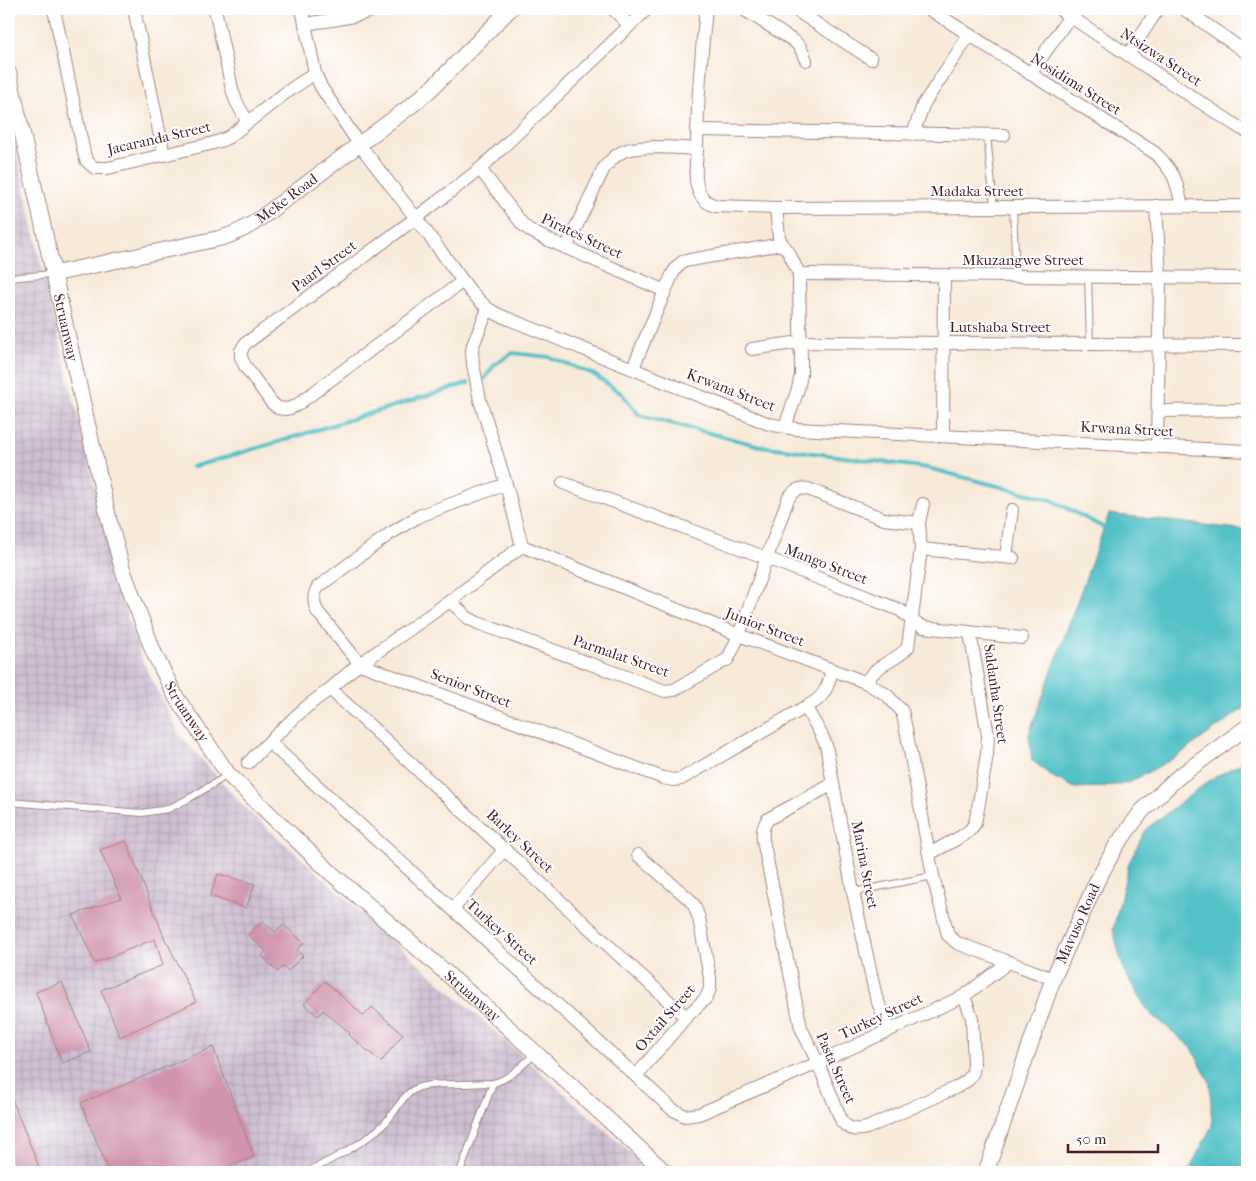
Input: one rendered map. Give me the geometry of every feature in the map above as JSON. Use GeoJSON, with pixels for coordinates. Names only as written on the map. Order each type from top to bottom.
{"type":"FeatureCollection","features":[{"type":"Feature","properties":{"kind":"street","name":"Jacaranda Street"},"geometry":{"type":"LineString","coordinates":[[54,9],[84,153],[86,160],[95,168],[108,168],[220,142],[315,73]]}},
{"type":"Feature","properties":{"kind":"street"},"geometry":{"type":"LineString","coordinates":[[134,9],[164,155]]}},
{"type":"Feature","properties":{"kind":"street"},"geometry":{"type":"LineString","coordinates":[[215,9],[232,89],[236,102],[247,121]]}},
{"type":"Feature","properties":{"kind":"street","name":"Krwana Street"},"geometry":{"type":"LineString","coordinates":[[302,9],[315,73],[321,87],[359,144],[463,282],[488,309],[500,315],[769,424],[785,427],[1247,451]]}},
{"type":"Feature","properties":{"kind":"street"},"geometry":{"type":"LineString","coordinates":[[305,24],[350,17],[376,9]]}},
{"type":"Feature","properties":{"kind":"street","name":"Meke Road"},"geometry":{"type":"LineString","coordinates":[[53,274],[232,235],[243,230],[412,105],[431,89],[510,9]]}},
{"type":"Feature","properties":{"kind":"street"},"geometry":{"type":"LineString","coordinates":[[613,9],[629,25]]}},
{"type":"Feature","properties":{"kind":"street","name":"Paarl Street"},"geometry":{"type":"LineString","coordinates":[[463,282],[291,408],[278,408],[272,403],[245,366],[241,357],[241,351],[245,344],[480,169],[647,9]]}},
{"type":"Feature","properties":{"kind":"street"},"geometry":{"type":"LineString","coordinates":[[566,248],[600,176],[608,164],[620,152],[637,148],[697,148],[697,115],[706,9]]}},
{"type":"Feature","properties":{"kind":"street"},"geometry":{"type":"LineString","coordinates":[[743,9],[794,41],[800,47],[806,60]]}},
{"type":"Feature","properties":{"kind":"street"},"geometry":{"type":"LineString","coordinates":[[794,9],[813,14],[871,59]]}},
{"type":"Feature","properties":{"kind":"street","name":"Nosidima Street"},"geometry":{"type":"LineString","coordinates":[[929,9],[1155,153],[1173,174],[1182,206]]}},
{"type":"Feature","properties":{"kind":"street"},"geometry":{"type":"LineString","coordinates":[[1128,55],[1158,9]]}},
{"type":"Feature","properties":{"kind":"street"},"geometry":{"type":"LineString","coordinates":[[1184,9],[1247,53]]}},
{"type":"Feature","properties":{"kind":"street"},"geometry":{"type":"LineString","coordinates":[[1030,74],[1064,12]]}},
{"type":"Feature","properties":{"kind":"street","name":"Ntsizwa Street"},"geometry":{"type":"LineString","coordinates":[[1064,12],[1247,131]]}},
{"type":"Feature","properties":{"kind":"street"},"geometry":{"type":"LineString","coordinates":[[914,134],[923,105],[969,35]]}},
{"type":"Feature","properties":{"kind":"street","name":"Struanway"},"geometry":{"type":"LineString","coordinates":[[9,74],[53,274],[123,571],[154,653],[176,697],[228,774],[330,872],[490,1011],[665,1172]]}},
{"type":"Feature","properties":{"kind":"street"},"geometry":{"type":"LineString","coordinates":[[697,130],[1004,135]]}},
{"type":"Feature","properties":{"kind":"street","name":"Madaka Street"},"geometry":{"type":"LineString","coordinates":[[697,148],[697,188],[707,203],[716,206],[776,208],[1247,206]]}},
{"type":"Feature","properties":{"kind":"street","name":"Pirates Street"},"geometry":{"type":"LineString","coordinates":[[480,169],[523,224],[537,235],[665,291]]}},
{"type":"Feature","properties":{"kind":"street"},"geometry":{"type":"LineString","coordinates":[[1156,206],[1160,277],[1157,446]]}},
{"type":"Feature","properties":{"kind":"street"},"geometry":{"type":"LineString","coordinates":[[776,208],[779,237],[788,251],[798,274],[801,342],[798,389],[785,427]]}},
{"type":"Feature","properties":{"kind":"street"},"geometry":{"type":"LineString","coordinates":[[633,368],[665,291],[677,267],[682,262],[782,244]]}},
{"type":"Feature","properties":{"kind":"street","name":"Mkuzangwe Street"},"geometry":{"type":"LineString","coordinates":[[798,274],[1247,278]]}},
{"type":"Feature","properties":{"kind":"street"},"geometry":{"type":"LineString","coordinates":[[943,436],[944,275]]}},
{"type":"Feature","properties":{"kind":"street"},"geometry":{"type":"LineString","coordinates":[[248,763],[296,716],[360,664],[450,601],[522,546],[506,484],[480,400],[472,364],[473,345],[488,309]]}},
{"type":"Feature","properties":{"kind":"street","name":"Lutshaba Street"},"geometry":{"type":"LineString","coordinates":[[752,349],[801,342],[1247,345]]}},
{"type":"Feature","properties":{"kind":"street"},"geometry":{"type":"LineString","coordinates":[[1158,410],[1247,410]]}},
{"type":"Feature","properties":{"kind":"street","name":"Mango Street"},"geometry":{"type":"LineString","coordinates":[[563,483],[767,558],[900,610],[923,627],[1022,638]]}},
{"type":"Feature","properties":{"kind":"street"},"geometry":{"type":"LineString","coordinates":[[360,664],[317,611],[314,596],[318,587],[388,535],[419,516],[506,484]]}},
{"type":"Feature","properties":{"kind":"street","name":"Parmalat Street"},"geometry":{"type":"LineString","coordinates":[[450,601],[464,614],[478,623],[665,691],[674,690],[728,659],[739,635],[792,492],[796,489],[808,489],[884,519],[920,522]]}},
{"type":"Feature","properties":{"kind":"street"},"geometry":{"type":"LineString","coordinates":[[865,682],[877,669],[902,654],[908,647],[921,550],[920,522],[924,504]]}},
{"type":"Feature","properties":{"kind":"street"},"geometry":{"type":"LineString","coordinates":[[921,550],[1009,558],[1012,510]]}},
{"type":"Feature","properties":{"kind":"street","name":"Junior Street"},"geometry":{"type":"LineString","coordinates":[[522,546],[739,635],[865,682],[887,695],[902,712],[929,854],[948,935],[957,943],[1053,979]]}},
{"type":"Feature","properties":{"kind":"street","name":"Saldanha Street"},"geometry":{"type":"LineString","coordinates":[[929,854],[964,835],[971,829],[975,823],[979,803],[987,754],[988,735],[970,633]]}},
{"type":"Feature","properties":{"kind":"street","name":"Senior Street"},"geometry":{"type":"LineString","coordinates":[[360,664],[663,778],[673,780],[681,779],[806,708],[822,696],[828,685],[832,670]]}},
{"type":"Feature","properties":{"kind":"street","name":"Barley Street"},"geometry":{"type":"LineString","coordinates":[[330,690],[686,1016]]}},
{"type":"Feature","properties":{"kind":"street","name":"Marina Street"},"geometry":{"type":"LineString","coordinates":[[806,708],[826,744],[853,892],[876,996],[888,1030]]}},
{"type":"Feature","properties":{"kind":"street","name":"Mavuso Road"},"geometry":{"type":"LineString","coordinates":[[986,1172],[1053,979],[1096,883],[1116,846],[1142,811],[1178,778],[1247,727]]}},
{"type":"Feature","properties":{"kind":"street","name":"Turkey Street"},"geometry":{"type":"LineString","coordinates":[[269,742],[672,1109],[684,1116],[699,1114],[818,1063],[964,996],[1009,962]]}},
{"type":"Feature","properties":{"kind":"street","name":"Pasta Street"},"geometry":{"type":"LineString","coordinates":[[833,784],[768,819],[763,826],[762,832],[801,1028],[818,1063],[842,1122],[847,1127],[858,1130],[867,1128],[957,1087],[968,1080],[973,1072],[974,1064],[972,1018],[964,996]]}},
{"type":"Feature","properties":{"kind":"street"},"geometry":{"type":"LineString","coordinates":[[453,909],[505,849]]}},
{"type":"Feature","properties":{"kind":"street","name":"Oxtail Street"},"geometry":{"type":"LineString","coordinates":[[636,1076],[686,1016],[706,998],[710,989],[710,978],[697,911],[694,905],[638,854]]}},
{"type":"Feature","properties":{"kind":"lane"},"geometry":{"type":"LineString","coordinates":[[987,135],[994,207]]}},
{"type":"Feature","properties":{"kind":"lane"},"geometry":{"type":"LineString","coordinates":[[1013,207],[1016,276]]}},
{"type":"Feature","properties":{"kind":"lane","name":"Meke Road"},"geometry":{"type":"LineString","coordinates":[[9,278],[53,274]]}},
{"type":"Feature","properties":{"kind":"lane"},"geometry":{"type":"LineString","coordinates":[[1088,276],[1090,344]]}},
{"type":"Feature","properties":{"kind":"lane"},"geometry":{"type":"LineString","coordinates":[[9,802],[142,813],[168,809],[190,798],[228,774]]}},
{"type":"Feature","properties":{"kind":"lane"},"geometry":{"type":"LineString","coordinates":[[853,892],[934,876]]}},
{"type":"Feature","properties":{"kind":"lane"},"geometry":{"type":"LineString","coordinates":[[307,1172],[366,1140],[385,1124],[408,1093],[417,1088],[439,1084],[493,1083],[502,1081],[536,1053]]}},
{"type":"Feature","properties":{"kind":"lane"},"geometry":{"type":"LineString","coordinates":[[460,1172],[493,1083]]}},
{"type":"Feature","properties":{"kind":"shaded area"},"geometry":{"type":"Polygon","coordinates":[[[9,117],[42,268],[124,606],[142,660],[180,735],[246,809],[652,1172],[9,1172],[9,117]]]}},
{"type":"Feature","properties":{"kind":"water"},"geometry":{"type":"Polygon","coordinates":[[[1109,514],[1247,530],[1247,706],[1176,757],[1128,783],[1075,788],[1051,776],[1032,760],[1029,734],[1109,514]]]}},
{"type":"Feature","properties":{"kind":"water"},"geometry":{"type":"Polygon","coordinates":[[[1247,760],[1247,1172],[1188,1172],[1212,1126],[1210,1082],[1192,1048],[1148,1011],[1124,971],[1113,930],[1129,863],[1146,829],[1213,778],[1247,760]]]}},
{"type":"Feature","properties":{"kind":"building"},"geometry":{"type":"Polygon","coordinates":[[[126,841],[167,944],[196,1002],[120,1037],[101,990],[163,965],[155,939],[95,963],[73,915],[121,898],[100,850],[126,841]]]}},
{"type":"Feature","properties":{"kind":"building"},"geometry":{"type":"Polygon","coordinates":[[[218,874],[255,884],[246,908],[210,896],[218,874]]]}},
{"type":"Feature","properties":{"kind":"building"},"geometry":{"type":"Polygon","coordinates":[[[262,921],[275,932],[284,925],[304,943],[297,950],[303,956],[288,971],[283,966],[278,972],[262,956],[266,951],[248,935],[262,921]]]}},
{"type":"Feature","properties":{"kind":"building"},"geometry":{"type":"Polygon","coordinates":[[[325,981],[364,1016],[372,1007],[403,1034],[381,1062],[323,1010],[318,1016],[304,1004],[325,981]]]}},
{"type":"Feature","properties":{"kind":"building"},"geometry":{"type":"Polygon","coordinates":[[[62,982],[91,1052],[62,1063],[36,992],[62,982]]]}},
{"type":"Feature","properties":{"kind":"building"},"geometry":{"type":"Polygon","coordinates":[[[213,1047],[254,1157],[222,1169],[224,1172],[109,1172],[81,1103],[213,1047]]]}},
{"type":"Feature","properties":{"kind":"building"},"geometry":{"type":"Polygon","coordinates":[[[9,1092],[41,1172],[9,1172],[9,1092]]]}},
{"type":"Feature","properties":{"kind":"waterway"},"geometry":{"type":"LineString","coordinates":[[485,378],[495,364],[513,353],[549,357],[593,374],[622,394],[639,415],[760,446],[928,468],[1052,500],[1108,530]]}},
{"type":"Feature","properties":{"kind":"waterway"},"geometry":{"type":"LineString","coordinates":[[192,467],[468,383]]}}]}
